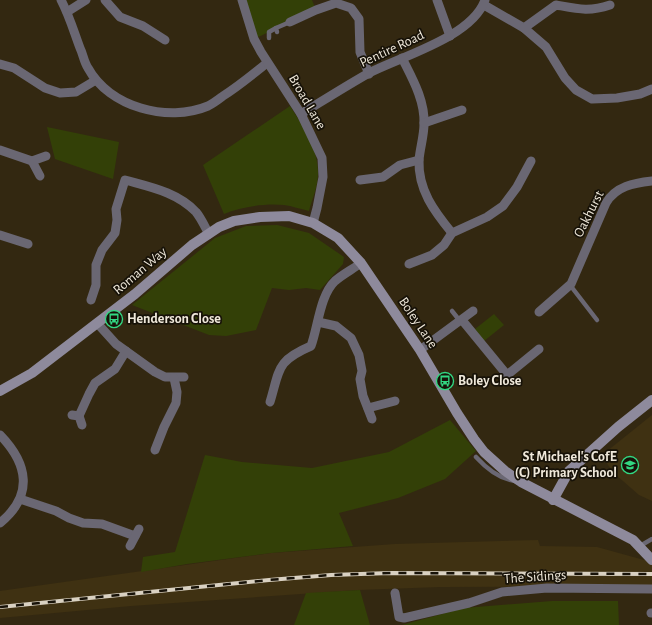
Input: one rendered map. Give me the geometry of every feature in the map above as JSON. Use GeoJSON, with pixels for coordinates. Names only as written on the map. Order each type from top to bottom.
{"type":"FeatureCollection","features":[{"type":"Feature","properties":{"kind":"street"},"geometry":{"type":"LineString","coordinates":[[61,0],[67,12],[87,68],[96,80],[109,92],[125,102],[144,108],[164,112],[183,113],[209,106],[268,63]]}},
{"type":"Feature","properties":{"kind":"street"},"geometry":{"type":"LineString","coordinates":[[67,12],[86,0]]}},
{"type":"Feature","properties":{"kind":"street"},"geometry":{"type":"LineString","coordinates":[[105,0],[120,17],[143,26],[165,40]]}},
{"type":"Feature","properties":{"kind":"street","name":"Broad Lane"},"geometry":{"type":"LineString","coordinates":[[242,0],[254,39],[301,114],[322,158],[322,177],[313,223]]}},
{"type":"Feature","properties":{"kind":"street"},"geometry":{"type":"LineString","coordinates":[[437,0],[450,36]]}},
{"type":"Feature","properties":{"kind":"street"},"geometry":{"type":"LineString","coordinates":[[484,2],[524,28],[546,48],[565,78],[576,90],[592,99],[617,98],[640,94],[652,89]]}},
{"type":"Feature","properties":{"kind":"street","name":"Pentire Road"},"geometry":{"type":"LineString","coordinates":[[301,114],[369,74],[450,36],[472,19],[484,2]]}},
{"type":"Feature","properties":{"kind":"street"},"geometry":{"type":"LineString","coordinates":[[290,22],[320,4],[336,3],[351,8],[359,19],[360,52],[369,74]]}},
{"type":"Feature","properties":{"kind":"street"},"geometry":{"type":"LineString","coordinates":[[524,28],[556,5],[584,10],[596,10],[610,5]]}},
{"type":"Feature","properties":{"kind":"street"},"geometry":{"type":"LineString","coordinates":[[402,58],[421,98],[424,123],[419,160],[425,194],[435,212],[452,233]]}},
{"type":"Feature","properties":{"kind":"street"},"geometry":{"type":"LineString","coordinates":[[0,64],[14,68],[46,88],[60,93],[76,92],[96,80]]}},
{"type":"Feature","properties":{"kind":"street"},"geometry":{"type":"LineString","coordinates":[[424,123],[462,110]]}},
{"type":"Feature","properties":{"kind":"street"},"geometry":{"type":"LineString","coordinates":[[0,150],[32,161],[46,156]]}},
{"type":"Feature","properties":{"kind":"street"},"geometry":{"type":"LineString","coordinates":[[360,180],[383,177],[400,165],[419,160]]}},
{"type":"Feature","properties":{"kind":"street"},"geometry":{"type":"LineString","coordinates":[[32,161],[40,176]]}},
{"type":"Feature","properties":{"kind":"street"},"geometry":{"type":"LineString","coordinates":[[409,264],[432,256],[444,245],[452,233],[486,217],[503,206],[517,186],[531,161]]}},
{"type":"Feature","properties":{"kind":"street"},"geometry":{"type":"LineString","coordinates":[[91,300],[96,284],[96,265],[102,250],[115,233],[117,220],[116,209],[125,180],[156,188],[182,200],[196,213],[209,234]]}},
{"type":"Feature","properties":{"kind":"street","name":"Oakhurst"},"geometry":{"type":"LineString","coordinates":[[570,284],[612,194],[621,188],[630,185],[652,181]]}},
{"type":"Feature","properties":{"kind":"street","name":"Roman Way"},"geometry":{"type":"LineString","coordinates":[[0,391],[32,374],[135,294],[192,245],[219,227],[234,221],[260,217],[289,216],[313,223]]}},
{"type":"Feature","properties":{"kind":"street","name":"Boley Lane"},"geometry":{"type":"LineString","coordinates":[[313,223],[338,238],[361,263],[420,350],[480,455],[521,482],[553,500],[633,540],[651,559]]}},
{"type":"Feature","properties":{"kind":"street"},"geometry":{"type":"LineString","coordinates":[[0,235],[28,244]]}},
{"type":"Feature","properties":{"kind":"street"},"geometry":{"type":"LineString","coordinates":[[270,402],[280,366],[294,353],[311,346],[324,299],[328,290],[335,282],[361,263]]}},
{"type":"Feature","properties":{"kind":"street"},"geometry":{"type":"LineString","coordinates":[[539,312],[570,284]]}},
{"type":"Feature","properties":{"kind":"street"},"geometry":{"type":"LineString","coordinates":[[420,350],[473,311]]}},
{"type":"Feature","properties":{"kind":"street"},"geometry":{"type":"LineString","coordinates":[[461,320],[507,376],[539,350]]}},
{"type":"Feature","properties":{"kind":"street"},"geometry":{"type":"LineString","coordinates":[[97,322],[107,335],[126,352],[155,372],[165,377],[184,377]]}},
{"type":"Feature","properties":{"kind":"street"},"geometry":{"type":"LineString","coordinates":[[318,322],[336,326],[351,338],[359,355],[362,371],[360,379],[363,396],[372,419]]}},
{"type":"Feature","properties":{"kind":"street"},"geometry":{"type":"LineString","coordinates":[[78,419],[95,383],[115,369],[126,352]]}},
{"type":"Feature","properties":{"kind":"street"},"geometry":{"type":"LineString","coordinates":[[155,452],[164,427],[176,403],[177,392],[174,378]]}},
{"type":"Feature","properties":{"kind":"street"},"geometry":{"type":"LineString","coordinates":[[553,500],[569,471],[618,426],[652,400]]}},
{"type":"Feature","properties":{"kind":"street"},"geometry":{"type":"LineString","coordinates":[[368,408],[395,401]]}},
{"type":"Feature","properties":{"kind":"street"},"geometry":{"type":"LineString","coordinates":[[0,435],[15,452],[23,474],[23,487],[20,499],[8,516],[0,523]]}},
{"type":"Feature","properties":{"kind":"street"},"geometry":{"type":"LineString","coordinates":[[20,499],[56,511],[69,518],[83,522],[102,524],[137,533],[130,546]]}},
{"type":"Feature","properties":{"kind":"street","name":"The Sidings"},"geometry":{"type":"LineString","coordinates":[[395,593],[400,619],[469,603],[502,592],[546,588],[652,589]]}},
{"type":"Feature","properties":{"kind":"lane"},"geometry":{"type":"LineString","coordinates":[[269,38],[269,32],[276,30],[290,22]]}},
{"type":"Feature","properties":{"kind":"lane"},"geometry":{"type":"LineString","coordinates":[[570,284],[597,320]]}},
{"type":"Feature","properties":{"kind":"lane"},"geometry":{"type":"LineString","coordinates":[[452,311],[461,320]]}},
{"type":"Feature","properties":{"kind":"lane"},"geometry":{"type":"LineString","coordinates":[[640,546],[652,539]]}},
{"type":"Feature","properties":{"kind":"shaded area","name":"St Michael's CofE (C) Primary School"},"geometry":{"type":"Polygon","coordinates":[[[652,415],[652,501],[639,495],[615,474],[601,456],[652,415]]]}},
{"type":"Feature","properties":{"kind":"shaded area"},"geometry":{"type":"Polygon","coordinates":[[[538,540],[540,546],[597,547],[644,560],[652,559],[652,586],[440,587],[358,590],[131,606],[0,618],[0,591],[271,553],[395,544],[538,540]]]}},
{"type":"Feature","properties":{"kind":"green space"},"geometry":{"type":"Polygon","coordinates":[[[242,0],[312,0],[316,10],[254,39],[242,0]]]}},
{"type":"Feature","properties":{"kind":"green space"},"geometry":{"type":"Polygon","coordinates":[[[290,106],[309,138],[318,165],[317,184],[309,211],[287,205],[261,205],[224,214],[203,165],[290,106]]]}},
{"type":"Feature","properties":{"kind":"green space"},"geometry":{"type":"Polygon","coordinates":[[[47,127],[119,142],[113,179],[55,159],[47,127]]]}},
{"type":"Feature","properties":{"kind":"green space"},"geometry":{"type":"Polygon","coordinates":[[[277,225],[309,233],[344,257],[343,264],[320,290],[306,288],[289,290],[272,288],[256,330],[226,336],[209,335],[132,305],[215,238],[246,226],[277,225]]]}},
{"type":"Feature","properties":{"kind":"green space"},"geometry":{"type":"Polygon","coordinates":[[[494,314],[504,325],[484,341],[475,329],[494,314]]]}},
{"type":"Feature","properties":{"kind":"green space"},"geometry":{"type":"Polygon","coordinates":[[[450,420],[476,451],[445,479],[398,498],[339,513],[353,546],[271,553],[187,564],[141,572],[143,557],[175,552],[205,455],[242,462],[312,468],[389,452],[450,420]]]}},
{"type":"Feature","properties":{"kind":"green space"},"geometry":{"type":"Polygon","coordinates":[[[360,590],[370,625],[294,625],[306,593],[360,590]]]}},
{"type":"Feature","properties":{"kind":"green space"},"geometry":{"type":"Polygon","coordinates":[[[552,601],[618,601],[619,625],[402,625],[464,608],[552,601]]]}},
{"type":"Feature","properties":{"kind":"railway"},"geometry":{"type":"LineString","coordinates":[[0,607],[331,575],[390,573],[652,574]]}},
{"type":"Feature","properties":{"kind":"place","name":"Henderson Close"},"geometry":{"type":"Point","coordinates":[114,319]}},
{"type":"Feature","properties":{"kind":"place","name":"Boley Close"},"geometry":{"type":"Point","coordinates":[445,381]}},
{"type":"Feature","properties":{"kind":"place","name":"St Michael's CofE (C) Primary School"},"geometry":{"type":"Point","coordinates":[630,465]}}]}
